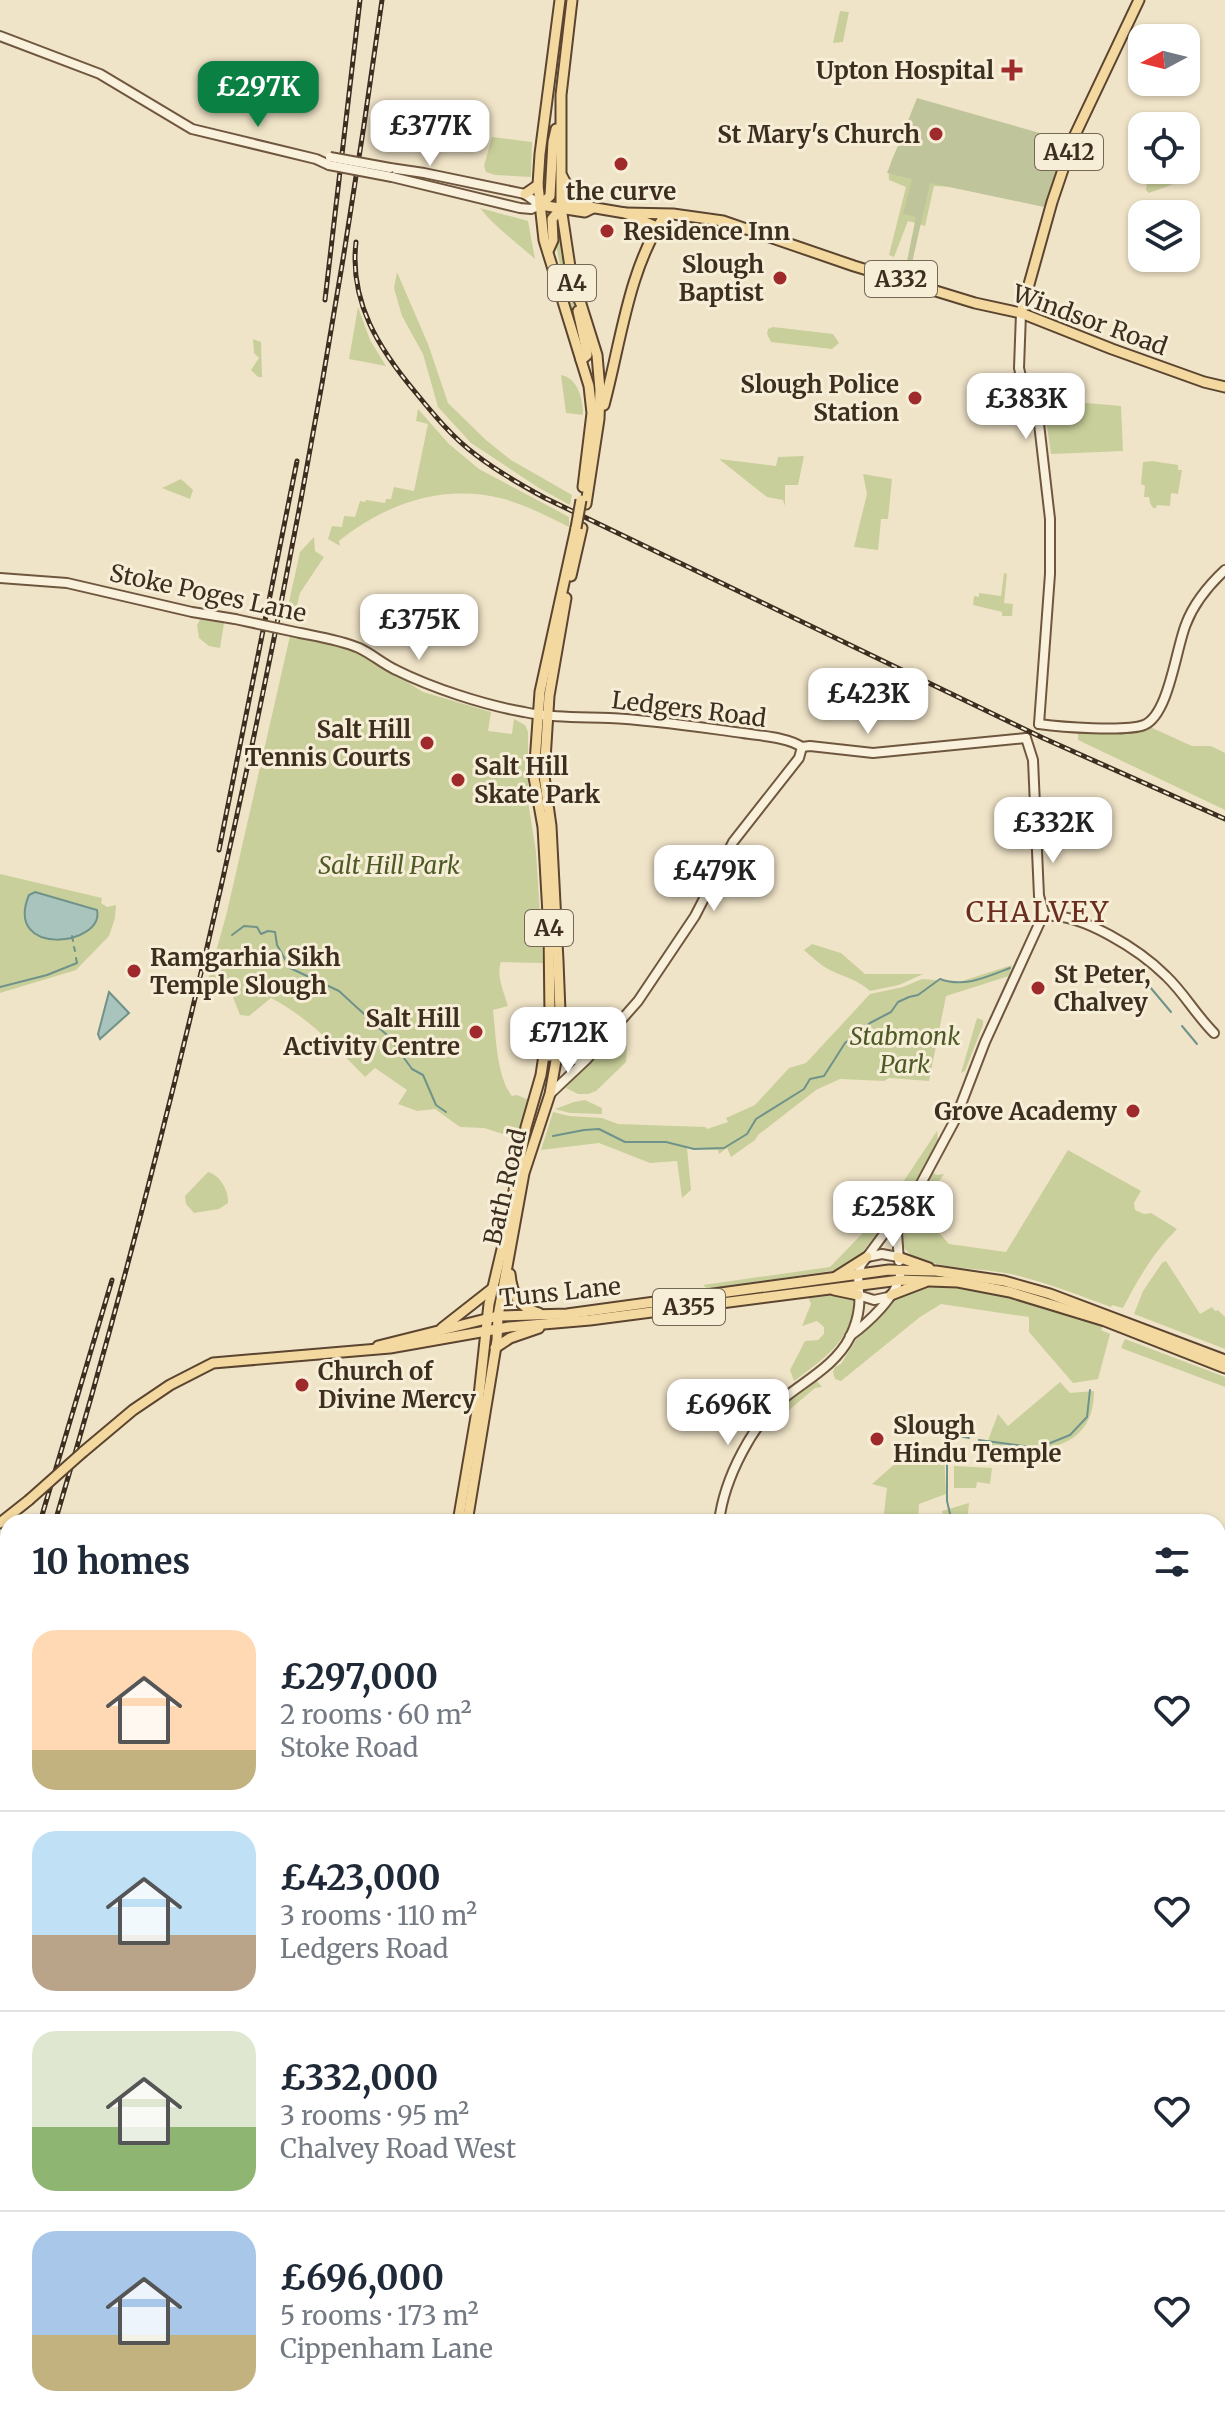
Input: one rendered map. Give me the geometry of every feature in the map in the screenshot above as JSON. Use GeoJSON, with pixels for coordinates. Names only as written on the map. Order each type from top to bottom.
{"type":"FeatureCollection","features":[{"type":"Feature","properties":{"kind":"main road"},"geometry":{"type":"LineString","coordinates":[[540,205],[540,154],[560,0]]}},
{"type":"Feature","properties":{"kind":"main road","name":"A4"},"geometry":{"type":"LineString","coordinates":[[572,0],[560,114],[561,207],[573,287],[597,355],[600,390],[599,419],[583,502]]}},
{"type":"Feature","properties":{"kind":"main road","name":"A412"},"geometry":{"type":"LineString","coordinates":[[1021,313],[1074,137],[1139,0]]}},
{"type":"Feature","properties":{"kind":"main road"},"geometry":{"type":"LineString","coordinates":[[540,205],[550,196],[553,142],[560,114]]}},
{"type":"Feature","properties":{"kind":"main road"},"geometry":{"type":"LineString","coordinates":[[560,173],[569,189],[589,207]]}},
{"type":"Feature","properties":{"kind":"main road"},"geometry":{"type":"LineString","coordinates":[[525,194],[538,185]]}},
{"type":"Feature","properties":{"kind":"main road"},"geometry":{"type":"LineString","coordinates":[[549,249],[553,240],[552,219],[561,207],[570,203],[625,213],[657,227]]}},
{"type":"Feature","properties":{"kind":"main road"},"geometry":{"type":"LineString","coordinates":[[540,205],[561,207]]}},
{"type":"Feature","properties":{"kind":"main road","name":"A4"},"geometry":{"type":"LineString","coordinates":[[540,205],[544,240],[589,386],[592,413],[583,502]]}},
{"type":"Feature","properties":{"kind":"main road","name":"Windsor Road"},"geometry":{"type":"LineString","coordinates":[[625,213],[684,215],[723,221],[854,266],[975,303],[1021,313],[1112,349],[1225,387]]}},
{"type":"Feature","properties":{"kind":"main road"},"geometry":{"type":"LineString","coordinates":[[599,419],[642,261],[665,215]]}},
{"type":"Feature","properties":{"kind":"main road"},"geometry":{"type":"LineString","coordinates":[[573,287],[587,352],[581,360]]}},
{"type":"Feature","properties":{"kind":"main road"},"geometry":{"type":"LineString","coordinates":[[581,360],[617,346]]}},
{"type":"Feature","properties":{"kind":"main road","name":"Bath Road"},"geometry":{"type":"LineString","coordinates":[[459,1514],[474,1431],[486,1320],[513,1212],[523,1140],[544,1057],[550,1015],[543,827],[534,777],[542,715],[583,502]]}},
{"type":"Feature","properties":{"kind":"main road","name":"Bath Road"},"geometry":{"type":"LineString","coordinates":[[517,1190],[562,1057],[551,826],[544,776],[542,715]]}},
{"type":"Feature","properties":{"kind":"main road"},"geometry":{"type":"LineString","coordinates":[[523,1140],[535,1136]]}},
{"type":"Feature","properties":{"kind":"main road","name":"Bath Road"},"geometry":{"type":"LineString","coordinates":[[468,1514],[498,1316],[510,1258],[513,1212]]}},
{"type":"Feature","properties":{"kind":"main road","name":"A355"},"geometry":{"type":"LineString","coordinates":[[834,1278],[867,1257]]}},
{"type":"Feature","properties":{"kind":"main road","name":"A355"},"geometry":{"type":"LineString","coordinates":[[898,1257],[936,1271]]}},
{"type":"Feature","properties":{"kind":"main road"},"geometry":{"type":"LineString","coordinates":[[495,1348],[510,1338],[535,1330],[548,1320],[528,1310],[516,1298],[512,1289],[510,1258]]}},
{"type":"Feature","properties":{"kind":"main road","name":"Tuns Lane"},"geometry":{"type":"LineString","coordinates":[[486,1320],[498,1316],[548,1320],[832,1289],[857,1285],[889,1270],[929,1281],[998,1289],[1107,1318]]}},
{"type":"Feature","properties":{"kind":"main road","name":"Tuns Lane"},"geometry":{"type":"LineString","coordinates":[[900,1275],[936,1271],[1004,1281],[1050,1294],[1107,1318]]}},
{"type":"Feature","properties":{"kind":"main road","name":"Tuns Lane"},"geometry":{"type":"LineString","coordinates":[[485,1332],[834,1278],[857,1285]]}},
{"type":"Feature","properties":{"kind":"main road","name":"A355"},"geometry":{"type":"LineString","coordinates":[[891,1295],[929,1281]]}},
{"type":"Feature","properties":{"kind":"main road"},"geometry":{"type":"LineString","coordinates":[[440,1329],[493,1288]]}},
{"type":"Feature","properties":{"kind":"main road","name":"A355"},"geometry":{"type":"LineString","coordinates":[[1107,1318],[1225,1368]]}},
{"type":"Feature","properties":{"kind":"main road","name":"A355"},"geometry":{"type":"LineString","coordinates":[[370,1349],[440,1329],[486,1320]]}},
{"type":"Feature","properties":{"kind":"main road","name":"A355"},"geometry":{"type":"LineString","coordinates":[[11,1514],[133,1410],[170,1385],[213,1363],[390,1348],[485,1332]]}},
{"type":"Feature","properties":{"kind":"main road","name":"A355"},"geometry":{"type":"LineString","coordinates":[[1142,1332],[1225,1360]]}},
{"type":"Feature","properties":{"kind":"main road"},"geometry":{"type":"LineString","coordinates":[[463,1335],[479,1348],[481,1366]]}},
{"type":"Feature","properties":{"kind":"street"},"geometry":{"type":"LineString","coordinates":[[0,36],[100,74],[192,129],[393,174],[520,208],[531,209],[540,205],[525,194],[424,173],[393,174]]}},
{"type":"Feature","properties":{"kind":"street"},"geometry":{"type":"LineString","coordinates":[[1021,313],[1019,368],[1038,415],[1050,519],[1050,574],[1039,724],[1026,738],[1033,760],[1039,896],[1045,916]]}},
{"type":"Feature","properties":{"kind":"street"},"geometry":{"type":"LineString","coordinates":[[1039,724],[1128,728],[1147,723],[1163,702],[1179,645],[1194,607],[1225,570]]}},
{"type":"Feature","properties":{"kind":"street","name":"Stoke Poges Lane"},"geometry":{"type":"LineString","coordinates":[[0,578],[67,583],[339,641],[362,649],[396,670],[447,690],[542,715]]}},
{"type":"Feature","properties":{"kind":"street","name":"Ledgers Road"},"geometry":{"type":"LineString","coordinates":[[542,715],[660,722],[766,737],[802,747],[873,753],[1026,738]]}},
{"type":"Feature","properties":{"kind":"street"},"geometry":{"type":"LineString","coordinates":[[550,1094],[586,1060],[638,1001],[695,916],[733,842],[799,758],[802,747]]}},
{"type":"Feature","properties":{"kind":"street"},"geometry":{"type":"LineString","coordinates":[[850,1336],[864,1326],[891,1295],[900,1275],[897,1233],[952,1125],[985,1042],[1045,916],[1055,915],[1098,930],[1135,952],[1166,975],[1214,1033]]}},
{"type":"Feature","properties":{"kind":"street"},"geometry":{"type":"LineString","coordinates":[[544,1057],[586,1060]]}},
{"type":"Feature","properties":{"kind":"street"},"geometry":{"type":"LineString","coordinates":[[562,1057],[570,1076]]}},
{"type":"Feature","properties":{"kind":"street"},"geometry":{"type":"LineString","coordinates":[[721,1514],[728,1487],[753,1433],[784,1397],[838,1356],[850,1336],[859,1307],[857,1285],[867,1257],[918,1189]]}},
{"type":"Feature","properties":{"kind":"street"},"geometry":{"type":"LineString","coordinates":[[867,1257],[882,1254],[898,1257]]}},
{"type":"Feature","properties":{"kind":"street"},"geometry":{"type":"LineString","coordinates":[[857,1285],[874,1300],[891,1295]]}},
{"type":"Feature","properties":{"kind":"green space"},"geometry":{"type":"Polygon","coordinates":[[[840,11],[849,12],[843,42],[833,43],[840,11]]]}},
{"type":"Feature","properties":{"kind":"green space"},"geometry":{"type":"Polygon","coordinates":[[[917,98],[1064,140],[1067,143],[1044,207],[930,183],[912,263],[907,261],[916,217],[903,214],[912,179],[887,173],[917,98]]]}},
{"type":"Feature","properties":{"kind":"green space"},"geometry":{"type":"Polygon","coordinates":[[[905,135],[953,187],[934,186],[925,226],[908,221],[894,257],[889,255],[906,187],[889,180],[889,174],[893,156],[905,135]]]}},
{"type":"Feature","properties":{"kind":"green space"},"geometry":{"type":"Polygon","coordinates":[[[492,137],[532,142],[531,177],[486,172],[484,166],[492,137]]]}},
{"type":"Feature","properties":{"kind":"green space"},"geometry":{"type":"Polygon","coordinates":[[[1147,184],[1174,184],[1149,193],[1147,184]]]}},
{"type":"Feature","properties":{"kind":"green space"},"geometry":{"type":"Polygon","coordinates":[[[480,208],[528,221],[535,259],[499,228],[480,208]]]}},
{"type":"Feature","properties":{"kind":"green space"},"geometry":{"type":"Polygon","coordinates":[[[553,227],[561,227],[567,276],[582,339],[579,339],[564,288],[553,227]]]}},
{"type":"Feature","properties":{"kind":"green space"},"geometry":{"type":"Polygon","coordinates":[[[397,272],[428,344],[448,403],[511,460],[572,495],[570,505],[471,443],[438,407],[423,354],[402,316],[394,288],[397,272]]]}},
{"type":"Feature","properties":{"kind":"green space"},"geometry":{"type":"Polygon","coordinates":[[[358,307],[370,340],[386,366],[349,359],[358,307]]]}},
{"type":"Feature","properties":{"kind":"green space"},"geometry":{"type":"Polygon","coordinates":[[[768,329],[833,334],[839,343],[832,349],[771,342],[767,334],[768,329]]]}},
{"type":"Feature","properties":{"kind":"green space"},"geometry":{"type":"Polygon","coordinates":[[[253,339],[261,342],[262,377],[251,370],[259,358],[254,353],[253,339]]]}},
{"type":"Feature","properties":{"kind":"green space"},"geometry":{"type":"Polygon","coordinates":[[[561,375],[575,385],[581,396],[583,415],[566,413],[561,375]]]}},
{"type":"Feature","properties":{"kind":"green space"},"geometry":{"type":"Polygon","coordinates":[[[1035,393],[1051,400],[1121,406],[1123,451],[1051,454],[1046,420],[1035,393]]]}},
{"type":"Feature","properties":{"kind":"green space"},"geometry":{"type":"Polygon","coordinates":[[[418,409],[449,444],[479,469],[569,517],[569,527],[500,498],[456,494],[415,500],[395,507],[357,528],[339,541],[340,546],[328,539],[332,526],[342,527],[344,516],[355,517],[360,501],[385,503],[386,499],[391,499],[394,487],[414,491],[428,424],[416,421],[418,409]]]}},
{"type":"Feature","properties":{"kind":"green space"},"geometry":{"type":"Polygon","coordinates":[[[804,456],[798,485],[785,485],[785,506],[783,500],[767,497],[719,459],[776,466],[778,457],[804,456]]]}},
{"type":"Feature","properties":{"kind":"green space"},"geometry":{"type":"Polygon","coordinates":[[[1143,462],[1178,465],[1178,470],[1182,470],[1178,494],[1171,493],[1170,506],[1157,505],[1153,508],[1149,497],[1144,497],[1145,486],[1141,484],[1143,462]]]}},
{"type":"Feature","properties":{"kind":"green space"},"geometry":{"type":"Polygon","coordinates":[[[863,474],[892,479],[888,519],[881,519],[878,550],[854,547],[867,494],[863,474]]]}},
{"type":"Feature","properties":{"kind":"green space"},"geometry":{"type":"Polygon","coordinates":[[[181,479],[193,490],[190,499],[162,488],[181,479]]]}},
{"type":"Feature","properties":{"kind":"green space"},"geometry":{"type":"Polygon","coordinates":[[[314,537],[315,551],[324,557],[300,593],[293,622],[285,620],[300,552],[314,537]]]}},
{"type":"Feature","properties":{"kind":"green space"},"geometry":{"type":"Polygon","coordinates":[[[1004,573],[1007,574],[1004,603],[1013,604],[1012,616],[1002,616],[1002,612],[973,605],[974,596],[979,597],[979,593],[1001,596],[1004,573]]]}},
{"type":"Feature","properties":{"kind":"green space"},"geometry":{"type":"Polygon","coordinates":[[[201,618],[224,623],[220,648],[209,646],[199,638],[197,625],[201,618]]]}},
{"type":"Feature","properties":{"kind":"green space","name":"Salt Hill Park"},"geometry":{"type":"Polygon","coordinates":[[[290,636],[358,651],[423,692],[491,712],[488,731],[512,734],[514,719],[525,725],[528,732],[528,801],[536,852],[543,963],[501,962],[500,978],[508,1006],[493,1010],[498,1054],[507,1088],[512,1096],[529,1100],[516,1138],[484,1128],[460,1127],[435,1109],[417,1111],[398,1104],[407,1090],[375,1068],[365,1077],[321,1034],[285,1006],[271,998],[249,1016],[240,1015],[229,987],[207,984],[227,912],[290,636]]]}},
{"type":"Feature","properties":{"kind":"green space"},"geometry":{"type":"Polygon","coordinates":[[[1150,727],[1192,746],[1211,746],[1225,753],[1225,810],[1078,740],[1078,732],[1134,731],[1150,727]]]}},
{"type":"Feature","properties":{"kind":"green space"},"geometry":{"type":"Polygon","coordinates":[[[0,874],[102,898],[101,903],[107,907],[116,905],[109,936],[76,970],[0,993],[0,874]]]}},
{"type":"Feature","properties":{"kind":"green space"},"geometry":{"type":"Polygon","coordinates":[[[812,944],[841,953],[865,974],[923,974],[899,985],[870,991],[816,961],[804,950],[812,944]]]}},
{"type":"Feature","properties":{"kind":"green space","name":"Stabmonk Park"},"geometry":{"type":"Polygon","coordinates":[[[1012,965],[1009,976],[946,996],[929,1081],[840,1079],[816,1090],[731,1157],[727,1148],[719,1154],[718,1150],[687,1148],[691,1190],[682,1198],[677,1161],[650,1163],[599,1143],[541,1150],[553,1112],[602,1118],[618,1124],[707,1129],[728,1122],[726,1118],[755,1105],[789,1068],[806,1063],[870,994],[903,987],[922,979],[959,982],[1012,965]]]}},
{"type":"Feature","properties":{"kind":"green space"},"geometry":{"type":"Polygon","coordinates":[[[977,1018],[983,1020],[983,1025],[965,1071],[961,1073],[977,1018]]]}},
{"type":"Feature","properties":{"kind":"green space"},"geometry":{"type":"Polygon","coordinates":[[[615,1033],[627,1046],[626,1062],[596,1091],[578,1094],[566,1088],[615,1033]]]}},
{"type":"Feature","properties":{"kind":"green space"},"geometry":{"type":"Polygon","coordinates":[[[585,1100],[602,1108],[602,1114],[555,1109],[574,1102],[585,1100]]]}},
{"type":"Feature","properties":{"kind":"green space"},"geometry":{"type":"Polygon","coordinates":[[[937,1131],[938,1142],[922,1172],[861,1254],[838,1270],[708,1289],[703,1285],[830,1267],[884,1211],[937,1131]]]}},
{"type":"Feature","properties":{"kind":"green space"},"geometry":{"type":"Polygon","coordinates":[[[1068,1150],[1141,1191],[1134,1203],[1135,1210],[1151,1213],[1177,1229],[1147,1267],[1123,1308],[1111,1307],[1011,1274],[931,1263],[914,1257],[902,1244],[905,1216],[933,1172],[936,1175],[944,1174],[920,1211],[949,1244],[1006,1252],[1068,1150]]]}},
{"type":"Feature","properties":{"kind":"green space"},"geometry":{"type":"Polygon","coordinates":[[[208,1172],[223,1184],[228,1203],[219,1209],[194,1213],[186,1204],[185,1196],[208,1172]]]}},
{"type":"Feature","properties":{"kind":"green space"},"geometry":{"type":"Polygon","coordinates":[[[1166,1261],[1200,1314],[1212,1307],[1225,1317],[1225,1349],[1134,1314],[1143,1291],[1166,1261]]]}},
{"type":"Feature","properties":{"kind":"green space"},"geometry":{"type":"Polygon","coordinates":[[[923,1285],[971,1285],[1066,1311],[1103,1326],[1101,1330],[1110,1334],[1098,1379],[1073,1383],[1029,1332],[1029,1317],[941,1304],[920,1317],[841,1381],[835,1379],[835,1367],[841,1364],[859,1335],[872,1325],[879,1310],[892,1299],[923,1285]]]}},
{"type":"Feature","properties":{"kind":"green space"},"geometry":{"type":"Polygon","coordinates":[[[833,1291],[848,1296],[855,1303],[848,1328],[834,1348],[794,1381],[790,1370],[805,1341],[818,1340],[824,1334],[824,1327],[817,1321],[802,1326],[811,1304],[807,1294],[833,1291]]]}},
{"type":"Feature","properties":{"kind":"green space"},"geometry":{"type":"Polygon","coordinates":[[[1125,1339],[1225,1377],[1225,1387],[1121,1348],[1125,1339]]]}},
{"type":"Feature","properties":{"kind":"green space"},"geometry":{"type":"Polygon","coordinates":[[[817,1381],[822,1387],[815,1388],[769,1427],[766,1424],[797,1394],[817,1381]]]}},
{"type":"Feature","properties":{"kind":"green space"},"geometry":{"type":"Polygon","coordinates":[[[1060,1382],[1070,1393],[1094,1391],[1091,1412],[1084,1427],[1073,1438],[1042,1449],[988,1449],[987,1443],[998,1414],[1008,1426],[1060,1382]]]}},
{"type":"Feature","properties":{"kind":"green space"},"geometry":{"type":"Polygon","coordinates":[[[944,1453],[946,1494],[919,1504],[918,1514],[884,1514],[887,1488],[872,1484],[897,1462],[917,1454],[944,1453]]]}},
{"type":"Feature","properties":{"kind":"green space"},"geometry":{"type":"Polygon","coordinates":[[[954,1466],[992,1468],[990,1484],[977,1482],[976,1488],[954,1488],[954,1466]]]}},
{"type":"Feature","properties":{"kind":"green space"},"geometry":{"type":"Polygon","coordinates":[[[969,1503],[968,1514],[943,1514],[942,1511],[969,1503]]]}},
{"type":"Feature","properties":{"kind":"water"},"geometry":{"type":"Polygon","coordinates":[[[35,892],[97,910],[95,922],[86,932],[72,938],[56,940],[41,937],[30,929],[25,915],[29,895],[35,892]]]}},
{"type":"Feature","properties":{"kind":"water"},"geometry":{"type":"Polygon","coordinates":[[[109,992],[129,1013],[100,1039],[98,1034],[109,992]]]}},
{"type":"Feature","properties":{"kind":"waterway"},"geometry":{"type":"LineString","coordinates":[[232,935],[244,926],[257,927],[261,934],[275,932],[277,945],[290,968],[339,991],[388,1036],[412,1069],[423,1075],[436,1105],[446,1112]]}},
{"type":"Feature","properties":{"kind":"waterway"},"geometry":{"type":"LineString","coordinates":[[72,936],[73,941]]}},
{"type":"Feature","properties":{"kind":"waterway"},"geometry":{"type":"LineString","coordinates":[[74,947],[75,951]]}},
{"type":"Feature","properties":{"kind":"waterway"},"geometry":{"type":"LineString","coordinates":[[0,987],[47,975],[77,963],[76,958]]}},
{"type":"Feature","properties":{"kind":"waterway"},"geometry":{"type":"LineString","coordinates":[[553,1136],[599,1129],[625,1142],[666,1142],[694,1149],[724,1148],[747,1134],[756,1119],[804,1089],[810,1079],[824,1076],[845,1043],[870,1023],[891,1012],[898,1002],[918,995],[940,979],[967,982],[1010,968]]}},
{"type":"Feature","properties":{"kind":"waterway"},"geometry":{"type":"LineString","coordinates":[[1134,977],[1150,987],[1171,1012]]}},
{"type":"Feature","properties":{"kind":"waterway"},"geometry":{"type":"LineString","coordinates":[[1182,1026],[1197,1044]]}},
{"type":"Feature","properties":{"kind":"waterway"},"geometry":{"type":"LineString","coordinates":[[979,1440],[1038,1448],[1070,1435],[1087,1417],[1090,1390]]}},
{"type":"Feature","properties":{"kind":"waterway"},"geometry":{"type":"LineString","coordinates":[[947,1442],[946,1433],[969,1438]]}},
{"type":"Feature","properties":{"kind":"waterway"},"geometry":{"type":"LineString","coordinates":[[947,1452],[947,1501],[950,1514]]}},
{"type":"Feature","properties":{"kind":"railway"},"geometry":{"type":"LineString","coordinates":[[325,300],[360,0]]}},
{"type":"Feature","properties":{"kind":"railway"},"geometry":{"type":"LineString","coordinates":[[57,1514],[159,1146],[247,767],[322,385],[382,0]]}},
{"type":"Feature","properties":{"kind":"railway"},"geometry":{"type":"LineString","coordinates":[[356,242],[357,285],[362,305],[379,342],[444,426],[492,467],[545,498],[1043,738],[1225,819]]}},
{"type":"Feature","properties":{"kind":"railway"},"geometry":{"type":"LineString","coordinates":[[219,850],[297,461]]}},
{"type":"Feature","properties":{"kind":"railway"},"geometry":{"type":"LineString","coordinates":[[42,1514],[112,1280]]}},
{"type":"Feature","properties":{"kind":"place","name":"Upton Hospital"},"geometry":{"type":"Point","coordinates":[1012,70]}},
{"type":"Feature","properties":{"kind":"place","name":"St Mary's Church"},"geometry":{"type":"Point","coordinates":[936,134]}},
{"type":"Feature","properties":{"kind":"place","name":"the curve"},"geometry":{"type":"Point","coordinates":[621,164]}},
{"type":"Feature","properties":{"kind":"place","name":"Residence Inn"},"geometry":{"type":"Point","coordinates":[607,231]}},
{"type":"Feature","properties":{"kind":"place","name":"Slough Baptist"},"geometry":{"type":"Point","coordinates":[780,278]}},
{"type":"Feature","properties":{"kind":"place","name":"Slough Police Station"},"geometry":{"type":"Point","coordinates":[915,398]}},
{"type":"Feature","properties":{"kind":"place","name":"Salt Hill Tennis Courts"},"geometry":{"type":"Point","coordinates":[427,743]}},
{"type":"Feature","properties":{"kind":"place","name":"Salt Hill Skate Park"},"geometry":{"type":"Point","coordinates":[458,780]}},
{"type":"Feature","properties":{"kind":"place","name":"Ramgarhia Sikh Temple Slough"},"geometry":{"type":"Point","coordinates":[134,971]}},
{"type":"Feature","properties":{"kind":"place","name":"St Peter, Chalvey"},"geometry":{"type":"Point","coordinates":[1038,988]}},
{"type":"Feature","properties":{"kind":"place","name":"Salt Hill Activity Centre"},"geometry":{"type":"Point","coordinates":[476,1032]}},
{"type":"Feature","properties":{"kind":"place","name":"Grove Academy"},"geometry":{"type":"Point","coordinates":[1133,1111]}},
{"type":"Feature","properties":{"kind":"place","name":"Church of Divine Mercy"},"geometry":{"type":"Point","coordinates":[302,1385]}},
{"type":"Feature","properties":{"kind":"place","name":"Slough Hindu Temple"},"geometry":{"type":"Point","coordinates":[877,1439]}},
{"type":"Feature","properties":{"kind":"district","name":"CHALVEY"},"geometry":{"type":"Point","coordinates":[1038,912]}}]}
